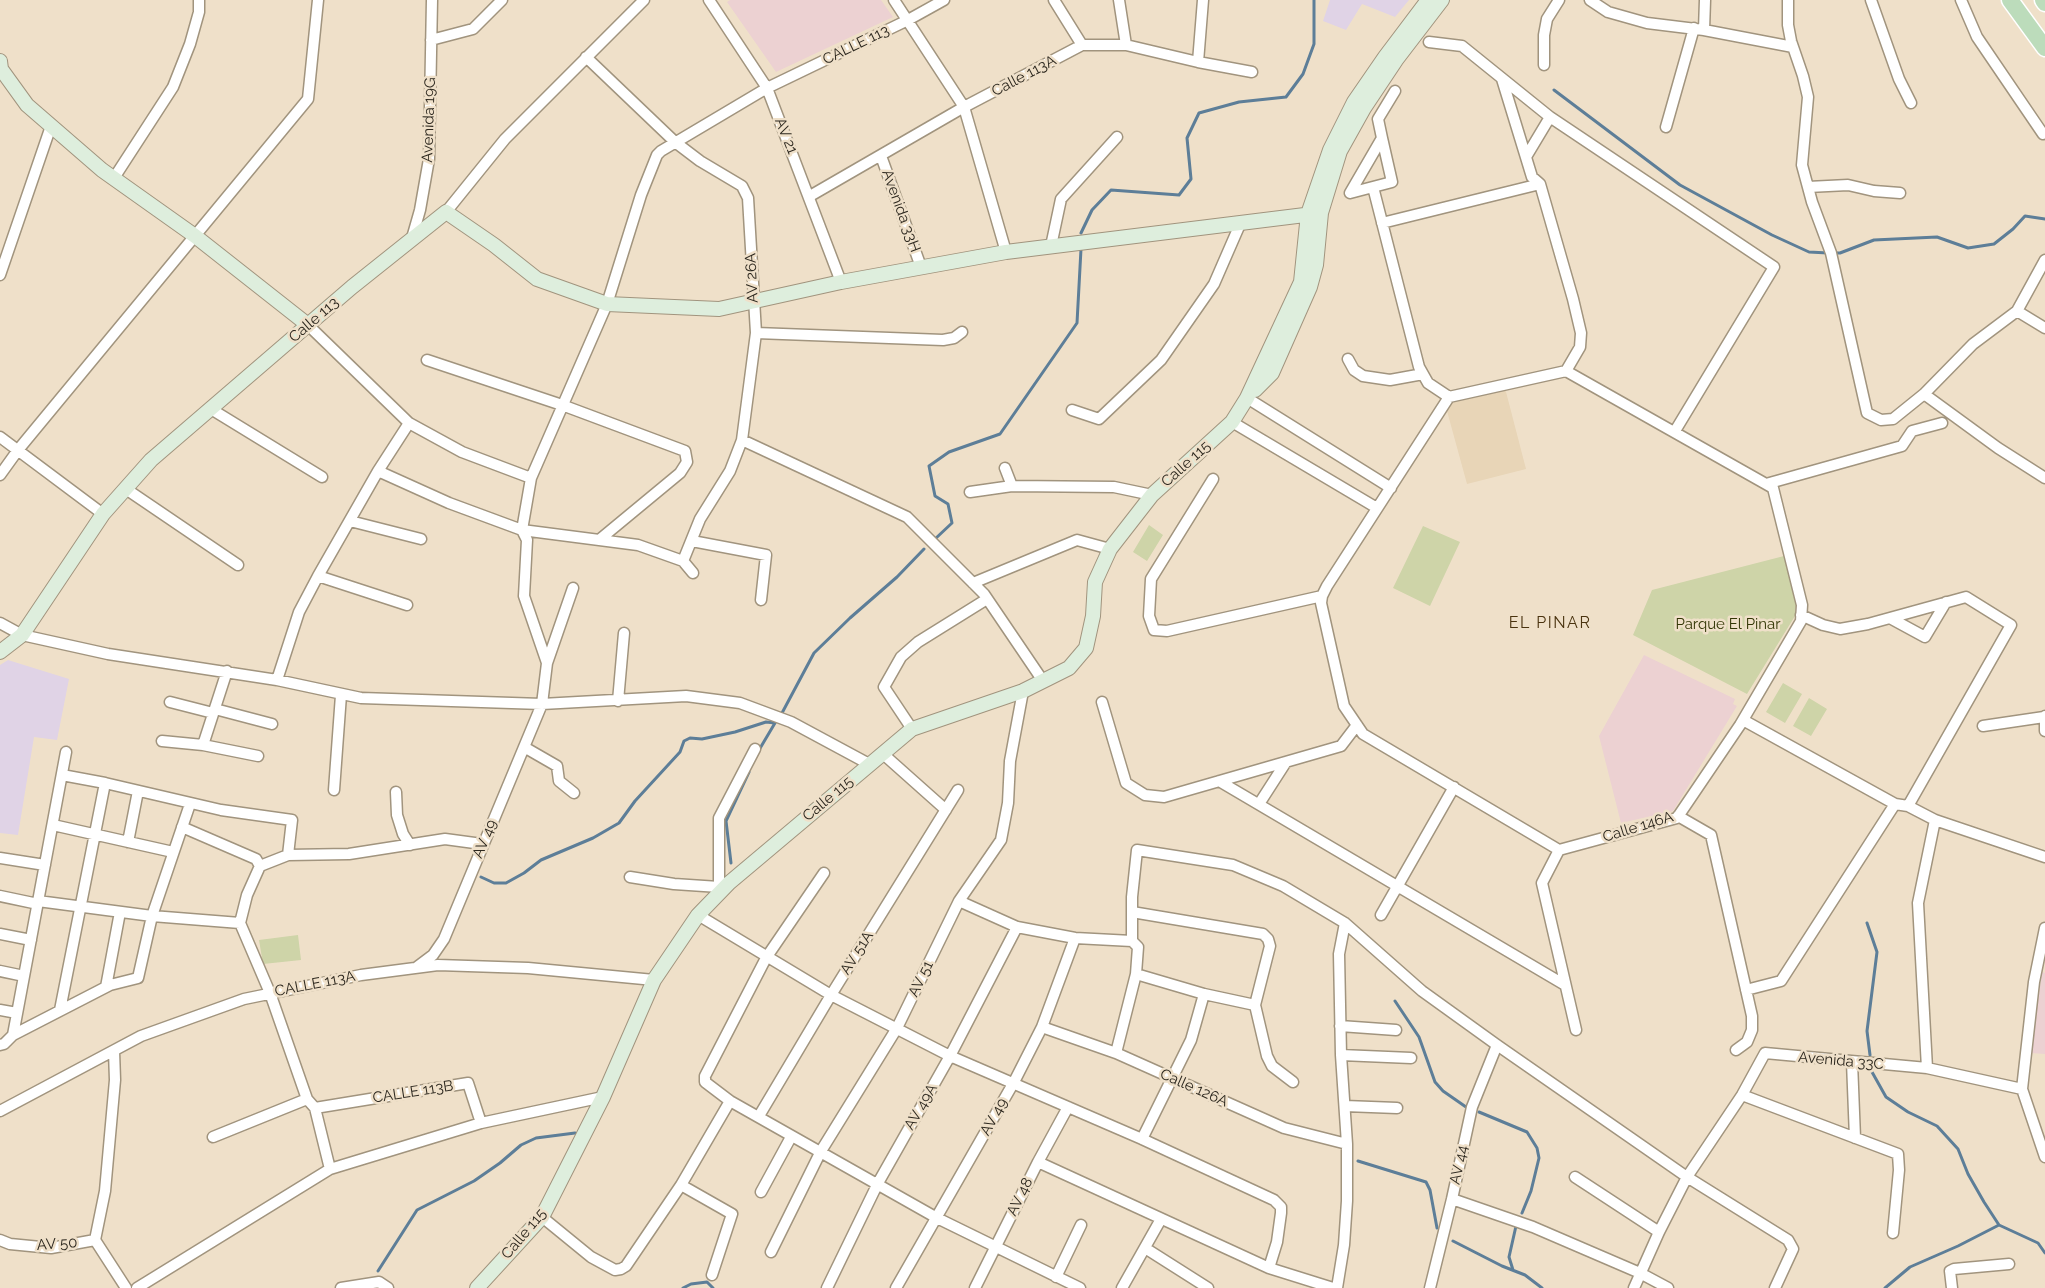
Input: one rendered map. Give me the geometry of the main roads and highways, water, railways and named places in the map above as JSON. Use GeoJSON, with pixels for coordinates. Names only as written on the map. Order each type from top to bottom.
{"type":"FeatureCollection","features":[{"type":"Feature","properties":{"kind":"main road"},"geometry":{"type":"LineString","coordinates":[[2011,2],[2045,48]]}},
{"type":"Feature","properties":{"kind":"waterway"},"geometry":{"type":"LineString","coordinates":[[1081,233],[1092,210],[1111,190],[1179,195],[1191,179],[1187,138],[1199,113],[1239,102],[1286,97],[1303,74],[1314,44],[1314,0]]}},
{"type":"Feature","properties":{"kind":"waterway"},"geometry":{"type":"LineString","coordinates":[[1554,90],[1680,185],[1772,235],[1809,252],[1828,253]]}},
{"type":"Feature","properties":{"kind":"waterway"},"geometry":{"type":"LineString","coordinates":[[1834,253],[1840,253],[1874,240],[1937,237],[1968,248],[1994,244],[2025,216],[2045,219]]}},
{"type":"Feature","properties":{"kind":"waterway"},"geometry":{"type":"LineString","coordinates":[[935,539],[952,523],[948,504],[935,496],[929,466],[949,452],[1000,434],[1077,323],[1081,249]]}},
{"type":"Feature","properties":{"kind":"waterway"},"geometry":{"type":"LineString","coordinates":[[782,713],[814,653],[924,549]]}},
{"type":"Feature","properties":{"kind":"waterway"},"geometry":{"type":"LineString","coordinates":[[481,877],[494,883],[506,883],[541,860],[593,838],[619,823],[635,801],[680,752],[684,741],[690,738],[702,739],[766,722],[775,723],[759,750]]}},
{"type":"Feature","properties":{"kind":"waterway"},"geometry":{"type":"LineString","coordinates":[[731,863],[726,821],[749,772]]}},
{"type":"Feature","properties":{"kind":"waterway"},"geometry":{"type":"LineString","coordinates":[[1867,923],[1877,952],[1867,1031],[1870,1055]]}},
{"type":"Feature","properties":{"kind":"waterway"},"geometry":{"type":"LineString","coordinates":[[1395,1001],[1419,1037],[1435,1082],[1443,1091],[1466,1107]]}},
{"type":"Feature","properties":{"kind":"waterway"},"geometry":{"type":"LineString","coordinates":[[1872,1072],[1886,1097],[1908,1112],[1937,1126],[1958,1149],[1968,1174],[1999,1225]]}},
{"type":"Feature","properties":{"kind":"waterway"},"geometry":{"type":"LineString","coordinates":[[1479,1112],[1527,1132],[1537,1148],[1539,1158],[1531,1191],[1522,1213]]}},
{"type":"Feature","properties":{"kind":"waterway"},"geometry":{"type":"LineString","coordinates":[[378,1271],[417,1210],[474,1181],[521,1145],[536,1138],[575,1133]]}},
{"type":"Feature","properties":{"kind":"waterway"},"geometry":{"type":"LineString","coordinates":[[1358,1161],[1426,1182],[1430,1190],[1437,1228]]}},
{"type":"Feature","properties":{"kind":"waterway"},"geometry":{"type":"LineString","coordinates":[[1885,1288],[1910,1267],[1999,1225],[2038,1243],[2045,1253]]}},
{"type":"Feature","properties":{"kind":"waterway"},"geometry":{"type":"LineString","coordinates":[[1513,1270],[1509,1257],[1516,1226]]}},
{"type":"Feature","properties":{"kind":"waterway"},"geometry":{"type":"LineString","coordinates":[[1453,1241],[1525,1275],[1542,1288]]}},
{"type":"Feature","properties":{"kind":"waterway"},"geometry":{"type":"LineString","coordinates":[[683,1288],[691,1284],[707,1282],[713,1288]]}},
{"type":"Feature","properties":{"kind":"district","name":"EL PINAR"},"geometry":{"type":"Point","coordinates":[1550,623]}},
{"type":"Feature","properties":{"kind":"park label","name":"Parque El Pinar"},"geometry":{"type":"Point","coordinates":[1728,624]}}]}
